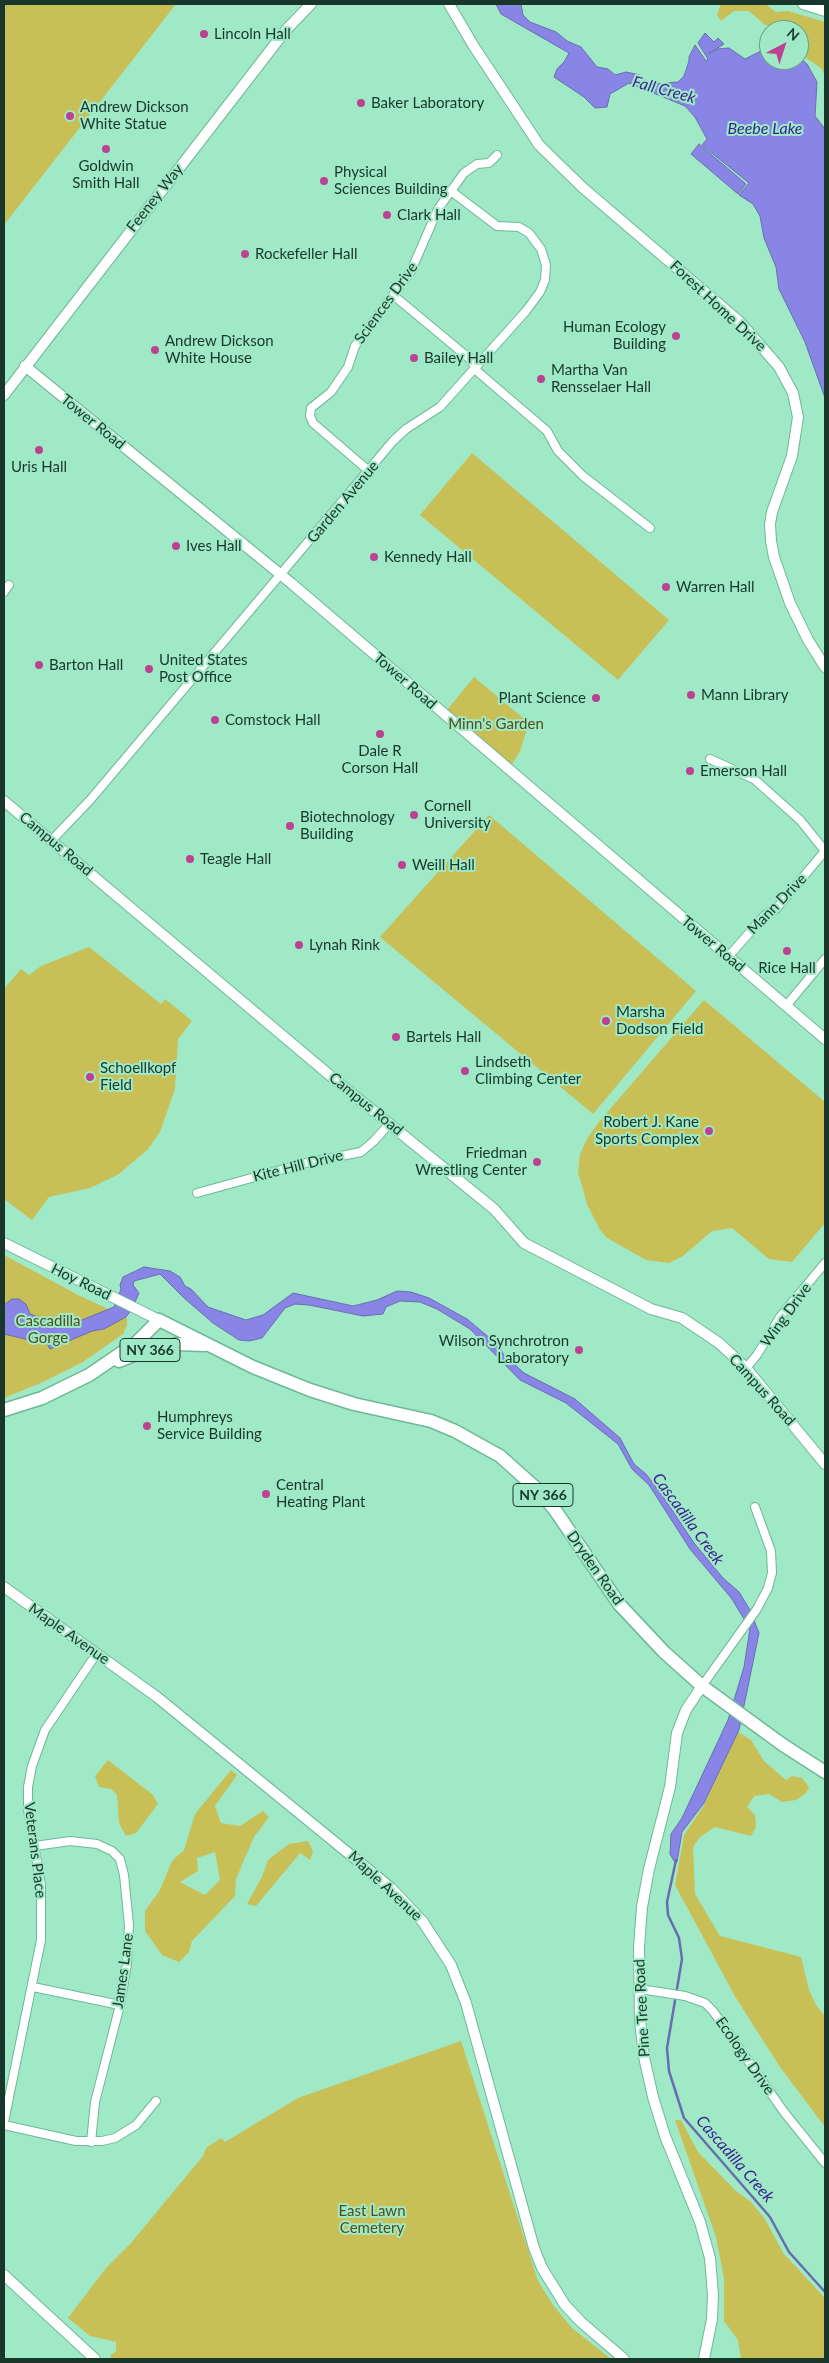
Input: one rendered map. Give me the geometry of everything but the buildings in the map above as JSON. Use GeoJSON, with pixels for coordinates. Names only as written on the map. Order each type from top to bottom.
{"type":"FeatureCollection","features":[{"type":"Feature","properties":{"kind":"main road","name":"Dryden Road"},"geometry":{"type":"LineString","coordinates":[[96,1371],[136,1343],[159,1320],[209,1346],[315,1392],[354,1404],[431,1422],[478,1442],[500,1456],[538,1490],[555,1510],[602,1581],[640,1629],[702,1686],[766,1733],[825,1772]]}},
{"type":"Feature","properties":{"kind":"main road","name":"Dryden Road"},"geometry":{"type":"LineString","coordinates":[[4,1410],[55,1392],[96,1371],[156,1348],[177,1344],[209,1346]]}},
{"type":"Feature","properties":{"kind":"street","name":"Feeney Way"},"geometry":{"type":"LineString","coordinates":[[4,395],[286,30],[311,4]]}},
{"type":"Feature","properties":{"kind":"street","name":"Forest Home Drive"},"geometry":{"type":"LineString","coordinates":[[449,4],[473,45],[539,145],[582,187],[740,322],[780,367],[793,393],[798,417],[792,456],[772,512],[770,524],[771,541],[774,557],[790,603],[808,640],[825,667]]}},
{"type":"Feature","properties":{"kind":"street"},"geometry":{"type":"LineString","coordinates":[[803,4],[825,11]]}},
{"type":"Feature","properties":{"kind":"street","name":"Sciences Drive"},"geometry":{"type":"LineString","coordinates":[[369,471],[312,424],[310,411],[312,406],[324,399],[335,386],[348,367],[355,346],[416,264],[436,212],[451,190],[467,170],[477,164],[489,163],[497,155]]}},
{"type":"Feature","properties":{"kind":"street","name":"Garden Avenue"},"geometry":{"type":"LineString","coordinates":[[52,840],[91,799],[259,599],[406,429],[440,407],[537,297],[543,286],[546,265],[540,249],[529,233],[519,227],[497,226],[451,190]]}},
{"type":"Feature","properties":{"kind":"street"},"geometry":{"type":"LineString","coordinates":[[393,295],[470,359],[478,372],[547,431],[558,451],[583,476],[650,528]]}},
{"type":"Feature","properties":{"kind":"street","name":"Tower Road"},"geometry":{"type":"LineString","coordinates":[[25,366],[281,575],[825,1039]]}},
{"type":"Feature","properties":{"kind":"street"},"geometry":{"type":"LineString","coordinates":[[4,592],[9,585]]}},
{"type":"Feature","properties":{"kind":"street","name":"Mann Drive"},"geometry":{"type":"LineString","coordinates":[[710,759],[754,778],[800,820],[825,851],[776,909],[765,915],[728,957]]}},
{"type":"Feature","properties":{"kind":"street","name":"Campus Road"},"geometry":{"type":"LineString","coordinates":[[4,801],[494,1210],[527,1244],[651,1310],[687,1321],[719,1344],[746,1368],[825,1464]]}},
{"type":"Feature","properties":{"kind":"street"},"geometry":{"type":"LineString","coordinates":[[786,1006],[825,959]]}},
{"type":"Feature","properties":{"kind":"street","name":"Kite Hill Drive"},"geometry":{"type":"LineString","coordinates":[[197,1193],[306,1163],[361,1152],[390,1123]]}},
{"type":"Feature","properties":{"kind":"street","name":"Hoy Road"},"geometry":{"type":"LineString","coordinates":[[4,1243],[159,1320]]}},
{"type":"Feature","properties":{"kind":"street","name":"Wing Drive"},"geometry":{"type":"LineString","coordinates":[[746,1368],[758,1355],[780,1317],[825,1263]]}},
{"type":"Feature","properties":{"kind":"street"},"geometry":{"type":"LineString","coordinates":[[702,1686],[757,1609],[768,1588],[772,1565],[771,1551],[755,1507]]}},
{"type":"Feature","properties":{"kind":"street","name":"Maple Avenue"},"geometry":{"type":"LineString","coordinates":[[4,1588],[157,1697],[391,1888],[423,1922],[451,1965],[466,2003],[534,2248],[542,2268],[565,2304],[580,2322],[624,2359]]}},
{"type":"Feature","properties":{"kind":"street","name":"Veterans Place"},"geometry":{"type":"LineString","coordinates":[[4,2124],[41,1940],[41,1886],[28,1809],[28,1787],[32,1766],[45,1730],[96,1653]]}},
{"type":"Feature","properties":{"kind":"street","name":"Pine Tree Road"},"geometry":{"type":"LineString","coordinates":[[702,1686],[686,1710],[677,1733],[670,1787],[649,1868],[642,1907],[639,1947],[644,2057],[653,2097],[665,2136],[700,2222],[710,2258],[712,2311],[704,2359]]}},
{"type":"Feature","properties":{"kind":"street","name":"James Lane"},"geometry":{"type":"LineString","coordinates":[[35,1846],[70,1841],[97,1844],[112,1851],[120,1859],[124,1875],[129,1925],[127,1964],[120,2005],[95,2102],[91,2142]]}},
{"type":"Feature","properties":{"kind":"street"},"geometry":{"type":"LineString","coordinates":[[32,1987],[120,2005]]}},
{"type":"Feature","properties":{"kind":"street","name":"Ecology Drive"},"geometry":{"type":"LineString","coordinates":[[640,1990],[686,1996],[705,2003],[713,2011],[784,2112],[825,2163]]}},
{"type":"Feature","properties":{"kind":"street"},"geometry":{"type":"LineString","coordinates":[[4,2124],[76,2141],[91,2142],[115,2138],[126,2133],[144,2117],[156,2101]]}},
{"type":"Feature","properties":{"kind":"street"},"geometry":{"type":"LineString","coordinates":[[4,2275],[95,2359]]}},
{"type":"Feature","properties":{"kind":"green space"},"geometry":{"type":"Polygon","coordinates":[[[4,4],[176,4],[4,225],[4,4]]]}},
{"type":"Feature","properties":{"kind":"green space"},"geometry":{"type":"Polygon","coordinates":[[[721,4],[765,4],[776,12],[788,11],[825,22],[825,76],[821,68],[809,60],[809,20],[759,20],[749,11],[734,11],[721,21],[717,15],[721,4]]]}},
{"type":"Feature","properties":{"kind":"green space"},"geometry":{"type":"Polygon","coordinates":[[[472,453],[669,620],[618,680],[420,515],[472,453]]]}},
{"type":"Feature","properties":{"kind":"green space","name":"Minn's Garden"},"geometry":{"type":"Polygon","coordinates":[[[474,677],[529,723],[520,751],[511,766],[447,710],[474,677]]]}},
{"type":"Feature","properties":{"kind":"green space"},"geometry":{"type":"Polygon","coordinates":[[[489,815],[696,991],[593,1114],[380,937],[489,815]]]}},
{"type":"Feature","properties":{"kind":"green space","name":"Schoellkopf Field"},"geometry":{"type":"Polygon","coordinates":[[[89,947],[161,1004],[165,999],[192,1021],[178,1039],[175,1089],[160,1132],[148,1149],[119,1174],[90,1188],[49,1197],[32,1220],[4,1199],[4,989],[21,969],[29,975],[41,966],[89,947]]]}},
{"type":"Feature","properties":{"kind":"green space","name":"Robert J. Kane Sports Complex"},"geometry":{"type":"Polygon","coordinates":[[[704,1000],[825,1102],[825,1223],[792,1262],[769,1259],[732,1228],[712,1231],[683,1256],[669,1263],[646,1260],[607,1238],[600,1230],[587,1204],[578,1172],[580,1154],[587,1139],[598,1123],[704,1000]]]}},
{"type":"Feature","properties":{"kind":"green space","name":"Cascadilla Gorge"},"geometry":{"type":"Polygon","coordinates":[[[4,1255],[78,1295],[127,1318],[127,1325],[123,1334],[83,1362],[43,1382],[4,1398],[4,1255]]]}},
{"type":"Feature","properties":{"kind":"green space"},"geometry":{"type":"Polygon","coordinates":[[[738,1732],[751,1740],[764,1761],[786,1780],[792,1776],[802,1778],[809,1787],[806,1793],[796,1800],[782,1802],[769,1794],[754,1796],[747,1807],[755,1815],[756,1827],[751,1836],[715,1827],[700,1837],[693,1847],[695,1894],[720,1936],[801,1957],[809,1990],[816,2005],[825,2016],[825,2127],[780,2067],[736,1998],[675,1885],[684,1835],[703,1807],[738,1732]]]}},
{"type":"Feature","properties":{"kind":"green space"},"geometry":{"type":"Polygon","coordinates":[[[108,1760],[153,1795],[158,1804],[136,1833],[126,1836],[119,1823],[117,1795],[111,1789],[99,1787],[95,1776],[108,1760]]]}},
{"type":"Feature","properties":{"kind":"green space"},"geometry":{"type":"Polygon","coordinates":[[[231,1770],[237,1775],[215,1806],[221,1823],[240,1826],[263,1811],[269,1817],[254,1837],[236,1879],[235,1896],[192,1941],[189,1952],[179,1962],[162,1955],[145,1931],[145,1911],[160,1890],[172,1861],[184,1850],[195,1814],[231,1770]],[[215,1852],[197,1858],[198,1871],[180,1882],[205,1895],[220,1880],[215,1852]]]}},
{"type":"Feature","properties":{"kind":"green space"},"geometry":{"type":"Polygon","coordinates":[[[308,1841],[313,1851],[310,1860],[300,1853],[256,1906],[247,1904],[262,1877],[268,1860],[289,1844],[308,1841]]]}},
{"type":"Feature","properties":{"kind":"green space","name":"East Lawn Cemetery"},"geometry":{"type":"Polygon","coordinates":[[[461,2041],[538,2281],[553,2305],[572,2328],[611,2359],[113,2359],[110,2356],[116,2351],[116,2342],[90,2336],[68,2318],[106,2268],[131,2243],[203,2156],[206,2148],[221,2138],[225,2142],[298,2098],[461,2041]]]}},
{"type":"Feature","properties":{"kind":"green space"},"geometry":{"type":"Polygon","coordinates":[[[675,2120],[681,2120],[698,2152],[736,2191],[751,2202],[765,2219],[784,2254],[824,2297],[825,2359],[741,2359],[738,2340],[724,2321],[724,2279],[716,2237],[675,2120]]]}},
{"type":"Feature","properties":{"kind":"water","name":"Beebe Lake"},"geometry":{"type":"Polygon","coordinates":[[[496,4],[521,4],[523,15],[530,22],[556,32],[567,41],[581,47],[597,67],[608,69],[615,75],[626,72],[640,75],[644,80],[654,84],[678,82],[684,76],[689,57],[695,45],[706,61],[708,59],[698,43],[705,33],[714,42],[718,38],[724,44],[708,54],[717,49],[729,48],[745,59],[759,52],[759,70],[809,70],[809,68],[817,82],[815,116],[825,129],[825,398],[805,342],[779,289],[776,267],[764,238],[760,216],[753,204],[739,195],[749,183],[702,145],[707,139],[695,117],[685,106],[629,83],[610,94],[607,107],[595,108],[584,97],[554,77],[557,69],[569,53],[501,14],[496,4]]]}},
{"type":"Feature","properties":{"kind":"water"},"geometry":{"type":"Polygon","coordinates":[[[699,144],[746,184],[738,194],[691,154],[699,144]]]}},
{"type":"Feature","properties":{"kind":"water"},"geometry":{"type":"Polygon","coordinates":[[[144,1267],[170,1271],[180,1277],[185,1286],[191,1289],[208,1307],[246,1320],[263,1315],[293,1293],[353,1306],[377,1300],[397,1291],[411,1292],[429,1298],[467,1319],[498,1345],[504,1355],[524,1373],[575,1399],[620,1438],[634,1464],[646,1474],[662,1495],[694,1543],[723,1578],[739,1592],[750,1610],[759,1633],[739,1730],[704,1803],[682,1832],[677,1862],[674,1861],[670,1854],[671,1834],[682,1818],[728,1720],[744,1667],[750,1629],[732,1599],[690,1549],[649,1485],[632,1469],[618,1444],[566,1403],[520,1380],[470,1329],[437,1309],[420,1302],[400,1301],[386,1307],[383,1314],[363,1316],[295,1304],[285,1308],[262,1338],[249,1341],[239,1340],[213,1323],[160,1274],[134,1281],[133,1285],[139,1293],[132,1309],[126,1317],[104,1329],[92,1331],[50,1349],[44,1338],[39,1335],[29,1340],[4,1334],[4,1305],[12,1299],[19,1299],[26,1304],[30,1314],[41,1318],[77,1322],[114,1307],[121,1289],[120,1285],[123,1277],[144,1267]]]}},
{"type":"Feature","properties":{"kind":"waterway","name":"Cascadilla Creek"},"geometry":{"type":"LineString","coordinates":[[676,1860],[667,1902],[668,1915],[679,1938],[682,1959],[667,2048],[669,2071],[684,2118],[770,2217],[789,2252],[825,2292]]}},
{"type":"Feature","properties":{"kind":"place","name":"Lincoln Hall"},"geometry":{"type":"Point","coordinates":[204,34]}},
{"type":"Feature","properties":{"kind":"place","name":"Baker Laboratory"},"geometry":{"type":"Point","coordinates":[361,103]}},
{"type":"Feature","properties":{"kind":"place","name":"Andrew Dickson White Statue"},"geometry":{"type":"Point","coordinates":[70,116]}},
{"type":"Feature","properties":{"kind":"place","name":"Goldwin Smith Hall"},"geometry":{"type":"Point","coordinates":[106,149]}},
{"type":"Feature","properties":{"kind":"place","name":"Physical Sciences Building"},"geometry":{"type":"Point","coordinates":[324,181]}},
{"type":"Feature","properties":{"kind":"place","name":"Clark Hall"},"geometry":{"type":"Point","coordinates":[387,215]}},
{"type":"Feature","properties":{"kind":"place","name":"Rockefeller Hall"},"geometry":{"type":"Point","coordinates":[245,254]}},
{"type":"Feature","properties":{"kind":"place","name":"Human Ecology Building"},"geometry":{"type":"Point","coordinates":[676,336]}},
{"type":"Feature","properties":{"kind":"place","name":"Andrew Dickson White House"},"geometry":{"type":"Point","coordinates":[155,350]}},
{"type":"Feature","properties":{"kind":"place","name":"Bailey Hall"},"geometry":{"type":"Point","coordinates":[414,358]}},
{"type":"Feature","properties":{"kind":"place","name":"Martha Van Rensselaer Hall"},"geometry":{"type":"Point","coordinates":[541,379]}},
{"type":"Feature","properties":{"kind":"place","name":"Uris Hall"},"geometry":{"type":"Point","coordinates":[39,450]}},
{"type":"Feature","properties":{"kind":"place","name":"Ives Hall"},"geometry":{"type":"Point","coordinates":[176,546]}},
{"type":"Feature","properties":{"kind":"place","name":"Kennedy Hall"},"geometry":{"type":"Point","coordinates":[374,557]}},
{"type":"Feature","properties":{"kind":"place","name":"Warren Hall"},"geometry":{"type":"Point","coordinates":[666,587]}},
{"type":"Feature","properties":{"kind":"place","name":"Barton Hall"},"geometry":{"type":"Point","coordinates":[39,665]}},
{"type":"Feature","properties":{"kind":"place","name":"United States Post Office"},"geometry":{"type":"Point","coordinates":[149,669]}},
{"type":"Feature","properties":{"kind":"place","name":"Mann Library"},"geometry":{"type":"Point","coordinates":[691,695]}},
{"type":"Feature","properties":{"kind":"place","name":"Plant Science"},"geometry":{"type":"Point","coordinates":[596,698]}},
{"type":"Feature","properties":{"kind":"place","name":"Comstock Hall"},"geometry":{"type":"Point","coordinates":[215,720]}},
{"type":"Feature","properties":{"kind":"place","name":"Dale R Corson Hall"},"geometry":{"type":"Point","coordinates":[380,734]}},
{"type":"Feature","properties":{"kind":"place","name":"Emerson Hall"},"geometry":{"type":"Point","coordinates":[690,771]}},
{"type":"Feature","properties":{"kind":"place","name":"Cornell University"},"geometry":{"type":"Point","coordinates":[414,815]}},
{"type":"Feature","properties":{"kind":"place","name":"Biotechnology Building"},"geometry":{"type":"Point","coordinates":[290,826]}},
{"type":"Feature","properties":{"kind":"place","name":"Teagle Hall"},"geometry":{"type":"Point","coordinates":[190,859]}},
{"type":"Feature","properties":{"kind":"place","name":"Weill Hall"},"geometry":{"type":"Point","coordinates":[402,865]}},
{"type":"Feature","properties":{"kind":"place","name":"Lynah Rink"},"geometry":{"type":"Point","coordinates":[299,945]}},
{"type":"Feature","properties":{"kind":"place","name":"Rice Hall"},"geometry":{"type":"Point","coordinates":[787,951]}},
{"type":"Feature","properties":{"kind":"place","name":"Marsha Dodson Field"},"geometry":{"type":"Point","coordinates":[606,1021]}},
{"type":"Feature","properties":{"kind":"place","name":"Bartels Hall"},"geometry":{"type":"Point","coordinates":[396,1037]}},
{"type":"Feature","properties":{"kind":"place","name":"Lindseth Climbing Center"},"geometry":{"type":"Point","coordinates":[465,1071]}},
{"type":"Feature","properties":{"kind":"place","name":"Schoellkopf Field"},"geometry":{"type":"Point","coordinates":[90,1077]}},
{"type":"Feature","properties":{"kind":"place","name":"Robert J. Kane Sports Complex"},"geometry":{"type":"Point","coordinates":[709,1131]}},
{"type":"Feature","properties":{"kind":"place","name":"Friedman Wrestling Center"},"geometry":{"type":"Point","coordinates":[537,1162]}},
{"type":"Feature","properties":{"kind":"place","name":"Wilson Synchrotron Laboratory"},"geometry":{"type":"Point","coordinates":[579,1350]}},
{"type":"Feature","properties":{"kind":"place","name":"Humphreys Service Building"},"geometry":{"type":"Point","coordinates":[147,1426]}},
{"type":"Feature","properties":{"kind":"place","name":"Central Heating Plant"},"geometry":{"type":"Point","coordinates":[266,1494]}},
{"type":"Feature","properties":{"kind":"water label","name":"Fall Creek"},"geometry":{"type":"Point","coordinates":[664,90]}}]}
